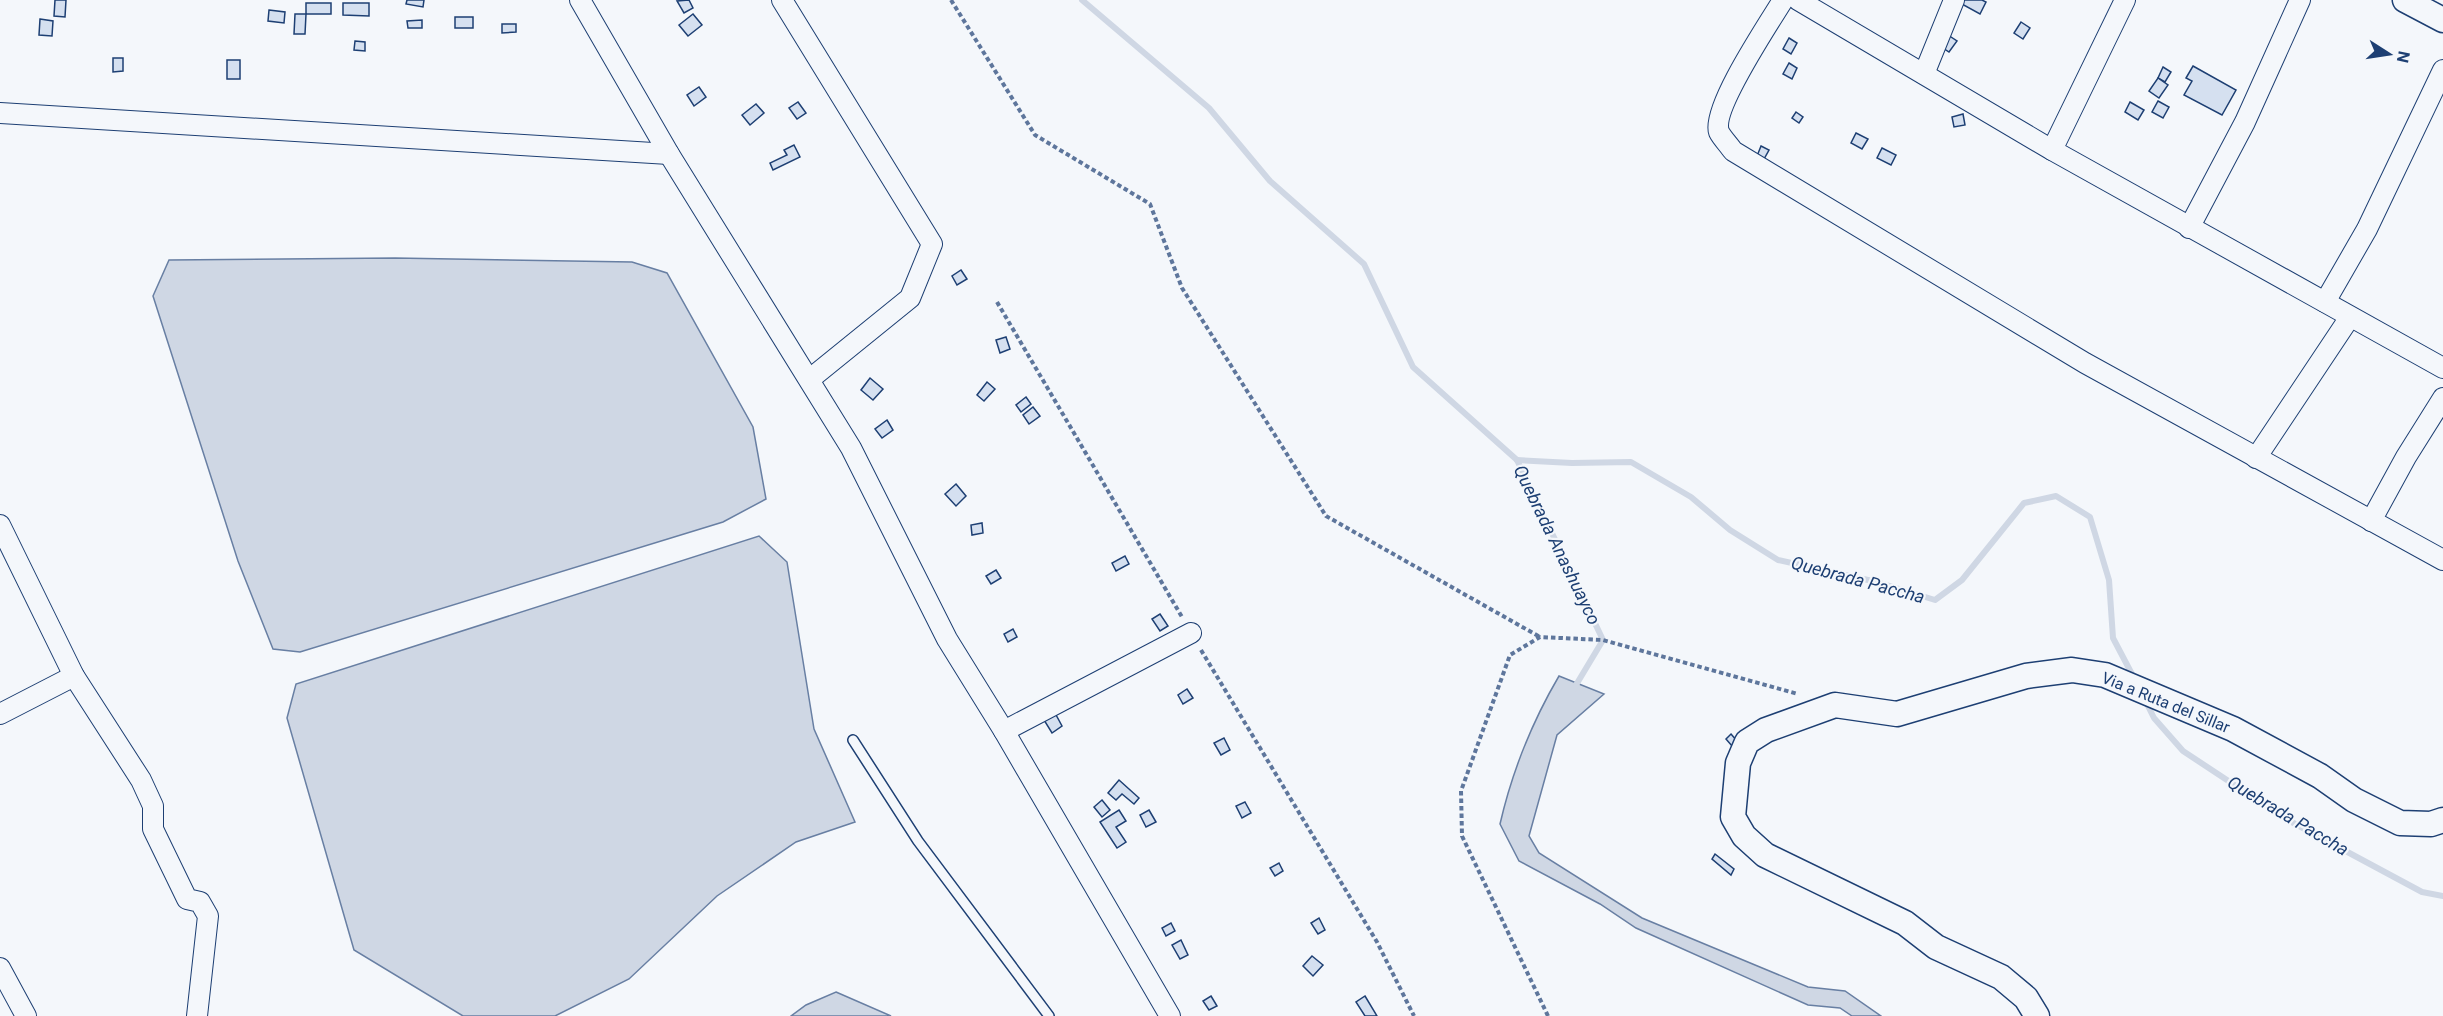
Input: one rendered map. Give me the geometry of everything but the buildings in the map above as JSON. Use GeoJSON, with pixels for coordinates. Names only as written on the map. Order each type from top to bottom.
{"type":"FeatureCollection","features":[{"type":"Feature","properties":{"kind":"street"},"geometry":{"type":"LineString","coordinates":[[580,0],[669,154],[851,448],[947,639],[1004,731],[1170,1016]]}},
{"type":"Feature","properties":{"kind":"street"},"geometry":{"type":"LineString","coordinates":[[782,0],[932,244],[910,298],[810,379]]}},
{"type":"Feature","properties":{"kind":"street"},"geometry":{"type":"LineString","coordinates":[[1783,0],[1733,84],[1720,112],[1719,131],[1733,151],[2085,363],[2443,560]]}},
{"type":"Feature","properties":{"kind":"street"},"geometry":{"type":"LineString","coordinates":[[1798,0],[2052,150],[2443,368]]}},
{"type":"Feature","properties":{"kind":"street"},"geometry":{"type":"LineString","coordinates":[[1923,74],[1954,0]]}},
{"type":"Feature","properties":{"kind":"street"},"geometry":{"type":"LineString","coordinates":[[2052,150],[2125,0]]}},
{"type":"Feature","properties":{"kind":"street"},"geometry":{"type":"LineString","coordinates":[[2189,228],[2245,122],[2300,0]]}},
{"type":"Feature","properties":{"kind":"street"},"geometry":{"type":"LineString","coordinates":[[2405,0],[2443,20]]}},
{"type":"Feature","properties":{"kind":"street"},"geometry":{"type":"LineString","coordinates":[[2325,302],[2367,229],[2443,70]]}},
{"type":"Feature","properties":{"kind":"street"},"geometry":{"type":"LineString","coordinates":[[0,113],[669,154]]}},
{"type":"Feature","properties":{"kind":"street"},"geometry":{"type":"LineString","coordinates":[[2256,458],[2350,317]]}},
{"type":"Feature","properties":{"kind":"street"},"geometry":{"type":"LineString","coordinates":[[2372,521],[2406,457],[2443,398]]}},
{"type":"Feature","properties":{"kind":"street"},"geometry":{"type":"LineString","coordinates":[[0,525],[74,676],[141,780],[153,806],[153,830],[187,899],[200,902],[208,916],[197,1016]]}},
{"type":"Feature","properties":{"kind":"street"},"geometry":{"type":"LineString","coordinates":[[1004,731],[1191,633]]}},
{"type":"Feature","properties":{"kind":"street","name":"Via a Ruta del Sillar"},"geometry":{"type":"LineString","coordinates":[[2037,1016],[2026,998],[2001,977],[1936,947],[1905,923],[1765,855],[1744,836],[1733,817],[1738,764],[1746,742],[1766,730],[1835,705],[1898,714],[2026,676],[2072,670],[2105,675],[2233,729],[2320,777],[2354,800],[2400,824],[2431,824],[2443,820]]}},
{"type":"Feature","properties":{"kind":"street"},"geometry":{"type":"LineString","coordinates":[[0,714],[74,676]]}},
{"type":"Feature","properties":{"kind":"street"},"geometry":{"type":"LineString","coordinates":[[0,968],[26,1016]]}},
{"type":"Feature","properties":{"kind":"lane"},"geometry":{"type":"LineString","coordinates":[[853,740],[918,841],[1049,1016]]}},
{"type":"Feature","properties":{"kind":"path"},"geometry":{"type":"LineString","coordinates":[[951,0],[1035,135],[1150,204],[1182,288],[1326,516],[1540,637],[1603,640],[1800,695]]}},
{"type":"Feature","properties":{"kind":"path"},"geometry":{"type":"LineString","coordinates":[[997,302],[1191,633],[1377,942],[1414,1016]]}},
{"type":"Feature","properties":{"kind":"path"},"geometry":{"type":"LineString","coordinates":[[1540,637],[1510,655],[1461,791],[1462,836],[1548,1016]]}},
{"type":"Feature","properties":{"kind":"shaded area"},"geometry":{"type":"Polygon","coordinates":[[[395,258],[632,262],[667,273],[753,427],[766,499],[723,522],[300,652],[273,649],[238,561],[153,296],[169,260],[395,258]]]}},
{"type":"Feature","properties":{"kind":"shaded area"},"geometry":{"type":"Polygon","coordinates":[[[759,536],[787,562],[814,729],[855,822],[796,842],[717,896],[629,979],[555,1016],[463,1016],[354,950],[287,718],[296,684],[759,536]]]}},
{"type":"Feature","properties":{"kind":"shaded area"},"geometry":{"type":"Polygon","coordinates":[[[1559,676],[1604,694],[1557,735],[1529,836],[1539,853],[1642,918],[1808,987],[1845,991],[1881,1016],[1852,1016],[1840,1008],[1808,1005],[1636,928],[1600,904],[1519,861],[1500,824],[1510,785],[1524,748],[1559,676]]]}},
{"type":"Feature","properties":{"kind":"shaded area"},"geometry":{"type":"Polygon","coordinates":[[[836,992],[891,1016],[791,1016],[806,1005],[836,992]]]}},
{"type":"Feature","properties":{"kind":"waterway","name":"Quebrada Anashuayco"},"geometry":{"type":"LineString","coordinates":[[1082,0],[1209,108],[1270,181],[1364,264],[1413,367],[1517,460],[1603,640],[1573,690]]}},
{"type":"Feature","properties":{"kind":"waterway","name":"Quebrada Paccha"},"geometry":{"type":"LineString","coordinates":[[1517,460],[1572,463],[1631,462],[1691,497],[1730,530],[1778,560],[1877,582],[1935,600],[1962,580],[2024,503],[2056,496],[2090,517],[2109,580],[2113,638],[2134,678]]}},
{"type":"Feature","properties":{"kind":"waterway","name":"Quebrada Paccha"},"geometry":{"type":"LineString","coordinates":[[2145,700],[2154,718],[2183,751],[2286,819],[2422,892],[2443,896]]}}]}
